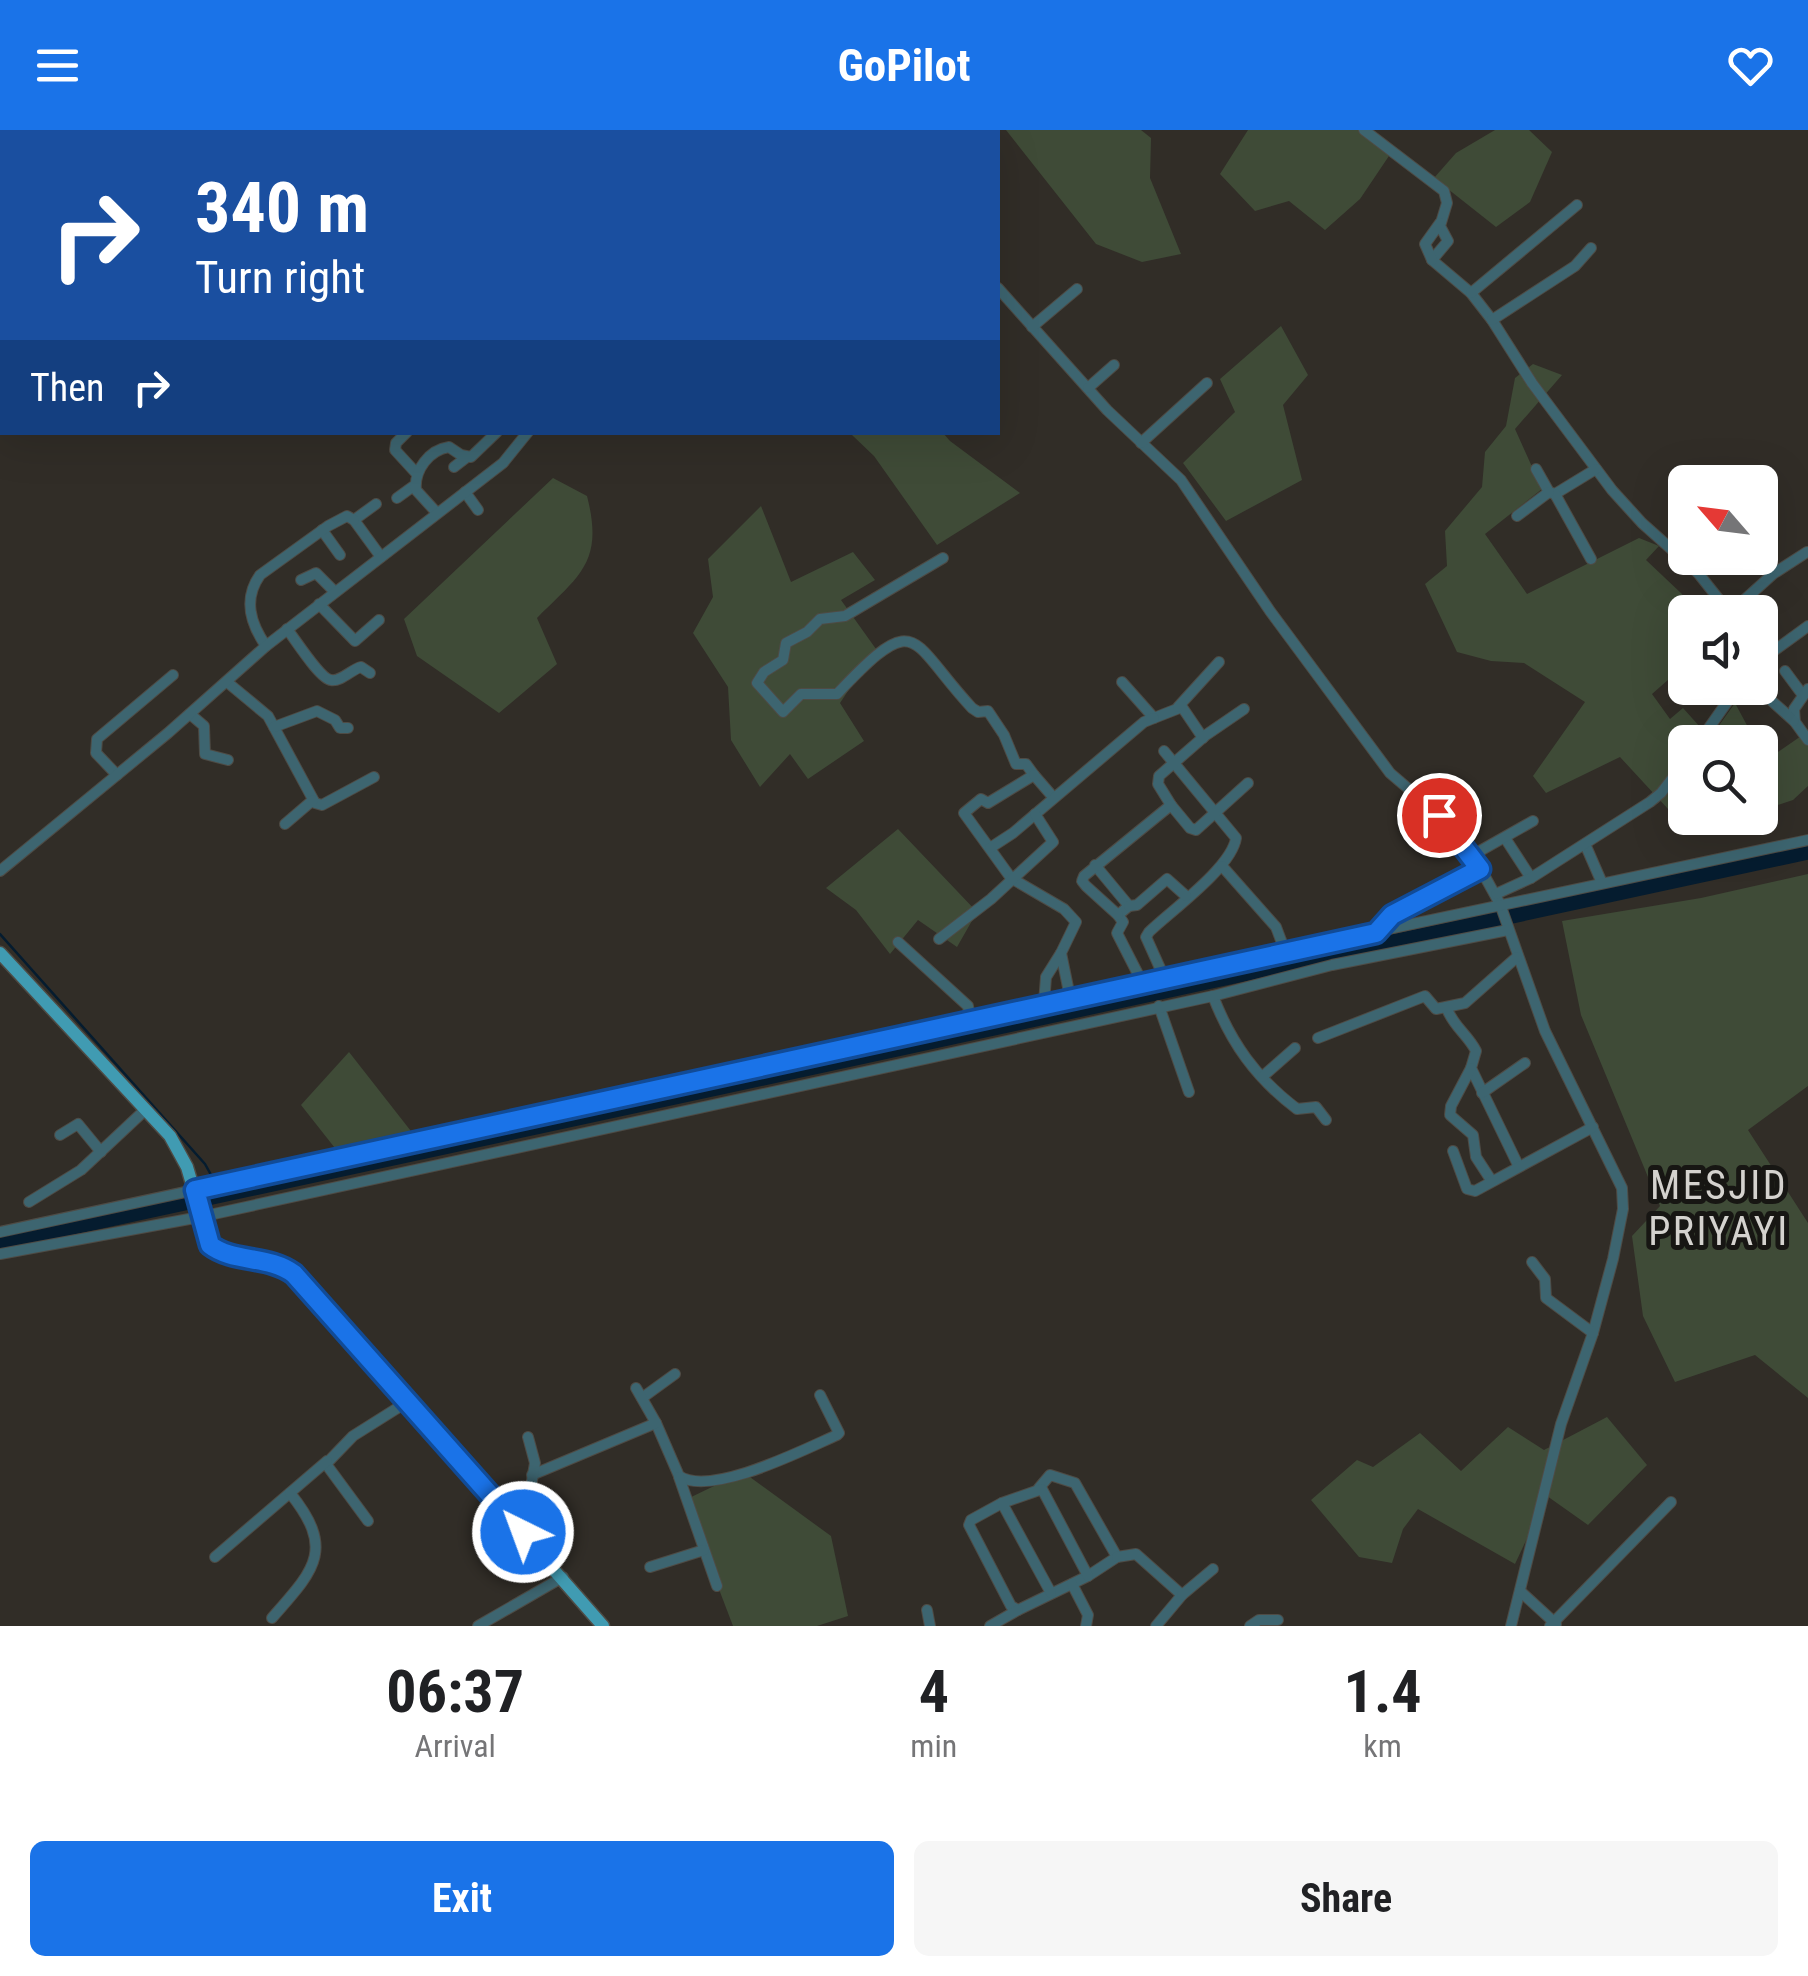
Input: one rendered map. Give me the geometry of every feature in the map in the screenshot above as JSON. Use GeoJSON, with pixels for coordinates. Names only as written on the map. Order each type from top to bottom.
{"type":"FeatureCollection","features":[{"type":"Feature","properties":{"kind":"main road"},"geometry":{"type":"LineString","coordinates":[[0,953],[176,1146],[195,1192],[206,1239],[214,1250],[276,1264],[294,1274],[601,1625]]}},
{"type":"Feature","properties":{"kind":"street"},"geometry":{"type":"LineString","coordinates":[[1364,130],[1444,192],[1446,203],[1440,222],[1425,244],[1432,260],[1471,293],[1596,470],[1642,524],[1668,547]]}},
{"type":"Feature","properties":{"kind":"street"},"geometry":{"type":"LineString","coordinates":[[1471,293],[1577,204]]}},
{"type":"Feature","properties":{"kind":"street"},"geometry":{"type":"LineString","coordinates":[[1432,260],[1448,241],[1440,222]]}},
{"type":"Feature","properties":{"kind":"street"},"geometry":{"type":"LineString","coordinates":[[1492,320],[1575,266],[1591,248]]}},
{"type":"Feature","properties":{"kind":"street"},"geometry":{"type":"LineString","coordinates":[[1032,326],[1077,289]]}},
{"type":"Feature","properties":{"kind":"street"},"geometry":{"type":"LineString","coordinates":[[1000,290],[1088,388],[1181,480],[1270,611],[1390,773],[1439,815],[1480,869],[1499,903],[1546,1031],[1624,1196],[1613,1259],[1561,1424],[1511,1626]]}},
{"type":"Feature","properties":{"kind":"street"},"geometry":{"type":"LineString","coordinates":[[1088,388],[1114,365]]}},
{"type":"Feature","properties":{"kind":"street"},"geometry":{"type":"LineString","coordinates":[[1141,443],[1207,383]]}},
{"type":"Feature","properties":{"kind":"street"},"geometry":{"type":"LineString","coordinates":[[403,435],[396,443],[396,450],[437,514]]}},
{"type":"Feature","properties":{"kind":"street"},"geometry":{"type":"LineString","coordinates":[[454,467],[484,448],[495,435]]}},
{"type":"Feature","properties":{"kind":"street"},"geometry":{"type":"LineString","coordinates":[[0,872],[266,646],[503,463],[520,438]]}},
{"type":"Feature","properties":{"kind":"street"},"geometry":{"type":"LineString","coordinates":[[398,498],[430,456],[443,447],[468,457]]}},
{"type":"Feature","properties":{"kind":"street"},"geometry":{"type":"LineString","coordinates":[[1536,469],[1592,559]]}},
{"type":"Feature","properties":{"kind":"street"},"geometry":{"type":"LineString","coordinates":[[1516,516],[1596,470]]}},
{"type":"Feature","properties":{"kind":"street"},"geometry":{"type":"LineString","coordinates":[[465,492],[478,510]]}},
{"type":"Feature","properties":{"kind":"street"},"geometry":{"type":"LineString","coordinates":[[354,520],[376,504]]}},
{"type":"Feature","properties":{"kind":"street"},"geometry":{"type":"LineString","coordinates":[[266,646],[250,612],[255,582],[260,575],[347,516],[381,557]]}},
{"type":"Feature","properties":{"kind":"street"},"geometry":{"type":"LineString","coordinates":[[322,530],[340,555]]}},
{"type":"Feature","properties":{"kind":"street"},"geometry":{"type":"LineString","coordinates":[[1749,595],[1806,552]]}},
{"type":"Feature","properties":{"kind":"street"},"geometry":{"type":"LineString","coordinates":[[942,558],[845,616],[812,624],[807,632],[786,643],[783,660],[764,672],[756,683],[783,712],[801,694],[837,694],[883,650],[900,640],[911,640],[928,652],[972,708],[988,711],[1004,734],[1016,764],[1026,764],[1053,797]]}},
{"type":"Feature","properties":{"kind":"street"},"geometry":{"type":"LineString","coordinates":[[301,580],[316,573],[336,592]]}},
{"type":"Feature","properties":{"kind":"street"},"geometry":{"type":"LineString","coordinates":[[1700,575],[1716,595]]}},
{"type":"Feature","properties":{"kind":"street"},"geometry":{"type":"LineString","coordinates":[[320,604],[355,641],[379,620]]}},
{"type":"Feature","properties":{"kind":"street"},"geometry":{"type":"LineString","coordinates":[[1778,648],[1808,626]]}},
{"type":"Feature","properties":{"kind":"street"},"geometry":{"type":"LineString","coordinates":[[287,629],[330,680],[337,680],[355,668],[370,673]]}},
{"type":"Feature","properties":{"kind":"street"},"geometry":{"type":"LineString","coordinates":[[990,848],[1144,722],[1178,706],[1219,662]]}},
{"type":"Feature","properties":{"kind":"street"},"geometry":{"type":"LineString","coordinates":[[1785,670],[1805,691],[1794,710],[1795,722]]}},
{"type":"Feature","properties":{"kind":"street"},"geometry":{"type":"LineString","coordinates":[[117,775],[96,753],[97,739],[173,675]]}},
{"type":"Feature","properties":{"kind":"street"},"geometry":{"type":"LineString","coordinates":[[227,682],[264,712],[313,800],[322,805],[374,777]]}},
{"type":"Feature","properties":{"kind":"street"},"geometry":{"type":"LineString","coordinates":[[1122,682],[1154,718]]}},
{"type":"Feature","properties":{"kind":"street"},"geometry":{"type":"LineString","coordinates":[[1776,705],[1808,740]]}},
{"type":"Feature","properties":{"kind":"street"},"geometry":{"type":"LineString","coordinates":[[1178,706],[1203,738]]}},
{"type":"Feature","properties":{"kind":"street"},"geometry":{"type":"LineString","coordinates":[[1244,710],[1173,762],[1157,780],[1171,806],[1193,830],[1248,782]]}},
{"type":"Feature","properties":{"kind":"street"},"geometry":{"type":"LineString","coordinates":[[274,727],[317,711],[335,720],[340,728],[348,728]]}},
{"type":"Feature","properties":{"kind":"street"},"geometry":{"type":"LineString","coordinates":[[190,714],[204,726],[205,754],[228,760]]}},
{"type":"Feature","properties":{"kind":"street"},"geometry":{"type":"LineString","coordinates":[[1164,750],[1236,838],[1234,850],[1222,866],[1146,937],[1164,977]]}},
{"type":"Feature","properties":{"kind":"street"},"geometry":{"type":"LineString","coordinates":[[1034,775],[991,801],[981,800],[964,811],[1012,878],[1064,910],[1076,922],[1046,977],[1044,1003]]}},
{"type":"Feature","properties":{"kind":"street"},"geometry":{"type":"LineString","coordinates":[[1499,903],[1530,878],[1661,794],[1668,785]]}},
{"type":"Feature","properties":{"kind":"street"},"geometry":{"type":"LineString","coordinates":[[285,824],[313,800]]}},
{"type":"Feature","properties":{"kind":"street"},"geometry":{"type":"LineString","coordinates":[[1142,982],[1116,934],[1122,922],[1118,915],[1082,881],[1095,865],[1171,806]]}},
{"type":"Feature","properties":{"kind":"street"},"geometry":{"type":"LineString","coordinates":[[939,939],[1052,842],[1035,814]]}},
{"type":"Feature","properties":{"kind":"street"},"geometry":{"type":"LineString","coordinates":[[1471,856],[1534,821]]}},
{"type":"Feature","properties":{"kind":"street"},"geometry":{"type":"LineString","coordinates":[[1506,838],[1530,878]]}},
{"type":"Feature","properties":{"kind":"street"},"geometry":{"type":"LineString","coordinates":[[0,1232],[1499,903],[1808,840]]}},
{"type":"Feature","properties":{"kind":"street"},"geometry":{"type":"LineString","coordinates":[[1585,844],[1602,882]]}},
{"type":"Feature","properties":{"kind":"street"},"geometry":{"type":"LineString","coordinates":[[1095,865],[1129,906]]}},
{"type":"Feature","properties":{"kind":"street"},"geometry":{"type":"LineString","coordinates":[[1222,866],[1276,927],[1285,951]]}},
{"type":"Feature","properties":{"kind":"street"},"geometry":{"type":"LineString","coordinates":[[1376,933],[1392,915],[1480,869]]}},
{"type":"Feature","properties":{"kind":"street"},"geometry":{"type":"LineString","coordinates":[[1118,915],[1129,906],[1138,906],[1167,879],[1186,896]]}},
{"type":"Feature","properties":{"kind":"street"},"geometry":{"type":"LineString","coordinates":[[0,1254],[1212,996],[1332,965],[1507,928]]}},
{"type":"Feature","properties":{"kind":"street"},"geometry":{"type":"LineString","coordinates":[[898,942],[968,1006],[970,1020]]}},
{"type":"Feature","properties":{"kind":"street"},"geometry":{"type":"LineString","coordinates":[[1060,953],[1070,997]]}},
{"type":"Feature","properties":{"kind":"street"},"geometry":{"type":"LineString","coordinates":[[1318,1038],[1426,996],[1436,1009],[1465,1003],[1518,957]]}},
{"type":"Feature","properties":{"kind":"street"},"geometry":{"type":"LineString","coordinates":[[1212,996],[1233,1041],[1262,1078],[1296,1109],[1316,1107],[1326,1120]]}},
{"type":"Feature","properties":{"kind":"street"},"geometry":{"type":"LineString","coordinates":[[1159,1006],[1189,1092]]}},
{"type":"Feature","properties":{"kind":"street"},"geometry":{"type":"LineString","coordinates":[[1447,1009],[1453,1024],[1476,1051],[1450,1115],[1473,1135],[1476,1157],[1492,1180]]}},
{"type":"Feature","properties":{"kind":"street"},"geometry":{"type":"LineString","coordinates":[[1262,1078],[1295,1048]]}},
{"type":"Feature","properties":{"kind":"street"},"geometry":{"type":"LineString","coordinates":[[1482,1092],[1525,1063]]}},
{"type":"Feature","properties":{"kind":"street"},"geometry":{"type":"LineString","coordinates":[[1471,1068],[1518,1165]]}},
{"type":"Feature","properties":{"kind":"street"},"geometry":{"type":"LineString","coordinates":[[29,1202],[81,1170],[145,1110]]}},
{"type":"Feature","properties":{"kind":"street"},"geometry":{"type":"LineString","coordinates":[[60,1135],[78,1124],[101,1152]]}},
{"type":"Feature","properties":{"kind":"street"},"geometry":{"type":"LineString","coordinates":[[1454,1151],[1467,1189],[1475,1191],[1592,1127]]}},
{"type":"Feature","properties":{"kind":"street"},"geometry":{"type":"LineString","coordinates":[[1532,1262],[1545,1279],[1549,1302],[1592,1332]]}},
{"type":"Feature","properties":{"kind":"street"},"geometry":{"type":"LineString","coordinates":[[675,1374],[639,1393],[679,1476],[717,1586]]}},
{"type":"Feature","properties":{"kind":"street"},"geometry":{"type":"LineString","coordinates":[[679,1476],[698,1484],[718,1480],[754,1470],[836,1435],[837,1429],[820,1394]]}},
{"type":"Feature","properties":{"kind":"street"},"geometry":{"type":"LineString","coordinates":[[216,1556],[354,1436],[407,1402]]}},
{"type":"Feature","properties":{"kind":"street"},"geometry":{"type":"LineString","coordinates":[[532,1476],[656,1423]]}},
{"type":"Feature","properties":{"kind":"street"},"geometry":{"type":"LineString","coordinates":[[523,1532],[534,1450],[528,1436]]}},
{"type":"Feature","properties":{"kind":"street"},"geometry":{"type":"LineString","coordinates":[[328,1461],[327,1466],[368,1522]]}},
{"type":"Feature","properties":{"kind":"street"},"geometry":{"type":"LineString","coordinates":[[1018,1610],[1011,1606],[970,1525],[971,1520],[1039,1488],[1050,1475],[1076,1483],[1117,1557]]}},
{"type":"Feature","properties":{"kind":"street"},"geometry":{"type":"LineString","coordinates":[[1039,1488],[1088,1576]]}},
{"type":"Feature","properties":{"kind":"street"},"geometry":{"type":"LineString","coordinates":[[272,1618],[310,1574],[316,1560],[315,1531],[290,1493]]}},
{"type":"Feature","properties":{"kind":"street"},"geometry":{"type":"LineString","coordinates":[[1520,1591],[1554,1625],[1671,1502]]}},
{"type":"Feature","properties":{"kind":"street"},"geometry":{"type":"LineString","coordinates":[[1002,1503],[1051,1592]]}},
{"type":"Feature","properties":{"kind":"street"},"geometry":{"type":"LineString","coordinates":[[650,1567],[704,1550]]}},
{"type":"Feature","properties":{"kind":"street"},"geometry":{"type":"LineString","coordinates":[[990,1626],[1117,1557],[1136,1554],[1182,1596]]}},
{"type":"Feature","properties":{"kind":"street"},"geometry":{"type":"LineString","coordinates":[[1156,1626],[1213,1569]]}},
{"type":"Feature","properties":{"kind":"street"},"geometry":{"type":"LineString","coordinates":[[478,1626],[563,1578]]}},
{"type":"Feature","properties":{"kind":"street"},"geometry":{"type":"LineString","coordinates":[[1072,1584],[1088,1614],[1086,1626]]}},
{"type":"Feature","properties":{"kind":"street"},"geometry":{"type":"LineString","coordinates":[[928,1610],[930,1626]]}},
{"type":"Feature","properties":{"kind":"street"},"geometry":{"type":"LineString","coordinates":[[1250,1626],[1260,1620],[1278,1620]]}},
{"type":"Feature","properties":{"kind":"green space"},"geometry":{"type":"Polygon","coordinates":[[[1006,130],[1141,130],[1151,138],[1150,178],[1181,254],[1142,262],[1096,244],[1006,130]]]}},
{"type":"Feature","properties":{"kind":"green space"},"geometry":{"type":"Polygon","coordinates":[[[1248,130],[1369,130],[1393,150],[1360,199],[1325,230],[1289,201],[1255,211],[1220,174],[1248,130]]]}},
{"type":"Feature","properties":{"kind":"green space"},"geometry":{"type":"Polygon","coordinates":[[[1495,130],[1529,130],[1552,152],[1530,202],[1496,227],[1434,178],[1456,153],[1495,130]]]}},
{"type":"Feature","properties":{"kind":"green space"},"geometry":{"type":"Polygon","coordinates":[[[1281,326],[1308,375],[1283,405],[1302,480],[1226,521],[1183,463],[1235,412],[1220,379],[1281,326]]]}},
{"type":"Feature","properties":{"kind":"green space"},"geometry":{"type":"Polygon","coordinates":[[[1533,364],[1562,375],[1515,429],[1542,489],[1485,534],[1527,594],[1639,538],[1659,546],[1646,560],[1682,595],[1668,595],[1668,680],[1652,694],[1670,719],[1683,708],[1698,725],[1668,725],[1668,809],[1620,757],[1546,793],[1533,776],[1585,702],[1524,663],[1491,661],[1457,652],[1425,584],[1447,566],[1445,531],[1482,487],[1485,452],[1506,426],[1515,378],[1533,364]]]}},
{"type":"Feature","properties":{"kind":"green space"},"geometry":{"type":"Polygon","coordinates":[[[852,435],[945,435],[1020,493],[937,545],[874,456],[852,435]]]}},
{"type":"Feature","properties":{"kind":"green space"},"geometry":{"type":"Polygon","coordinates":[[[553,478],[587,496],[590,552],[576,578],[537,618],[557,664],[499,713],[417,656],[404,619],[553,478]]]}},
{"type":"Feature","properties":{"kind":"green space"},"geometry":{"type":"Polygon","coordinates":[[[761,506],[791,582],[853,552],[875,580],[841,600],[876,649],[840,703],[864,741],[808,779],[790,754],[760,787],[731,740],[728,687],[693,633],[713,597],[708,559],[761,506]]]}},
{"type":"Feature","properties":{"kind":"green space"},"geometry":{"type":"Polygon","coordinates":[[[1734,705],[1747,725],[1719,725],[1734,705]]]}},
{"type":"Feature","properties":{"kind":"green space"},"geometry":{"type":"Polygon","coordinates":[[[1804,734],[1808,743],[1808,786],[1793,800],[1778,805],[1778,752],[1804,734]]]}},
{"type":"Feature","properties":{"kind":"green space"},"geometry":{"type":"Polygon","coordinates":[[[898,829],[977,912],[957,947],[918,920],[890,954],[856,910],[826,888],[898,829]]]}},
{"type":"Feature","properties":{"kind":"green space"},"geometry":{"type":"Polygon","coordinates":[[[1808,874],[1808,1086],[1748,1130],[1808,1223],[1808,1398],[1755,1355],[1675,1382],[1643,1316],[1632,1236],[1660,1206],[1581,1015],[1562,921],[1701,898],[1808,874]]]}},
{"type":"Feature","properties":{"kind":"green space"},"geometry":{"type":"Polygon","coordinates":[[[349,1052],[414,1135],[342,1157],[301,1105],[349,1052]]]}},
{"type":"Feature","properties":{"kind":"green space"},"geometry":{"type":"Polygon","coordinates":[[[1607,1417],[1647,1465],[1588,1525],[1547,1496],[1515,1564],[1418,1509],[1403,1529],[1392,1563],[1359,1557],[1311,1500],[1357,1460],[1373,1467],[1420,1433],[1461,1471],[1508,1427],[1544,1450],[1607,1417]]]}},
{"type":"Feature","properties":{"kind":"green space"},"geometry":{"type":"Polygon","coordinates":[[[743,1472],[831,1536],[848,1616],[817,1626],[733,1626],[685,1500],[743,1472]]]}},
{"type":"Feature","properties":{"kind":"waterway"},"geometry":{"type":"LineString","coordinates":[[0,1243],[1808,852]]}},
{"type":"Feature","properties":{"kind":"waterway"},"geometry":{"type":"LineString","coordinates":[[0,934],[205,1164],[215,1182]]}},
{"type":"Feature","properties":{"kind":"district","name":"MESJID PRIYAYI"},"geometry":{"type":"Point","coordinates":[1719,1208]}},
{"type":"Feature","properties":{"kind":"route"},"geometry":{"type":"LineString","coordinates":[[523,1532],[294,1274],[276,1264],[214,1250],[206,1239],[195,1190],[834,1052],[1191,970],[1376,933],[1392,915],[1480,869],[1439,815]]}}]}
